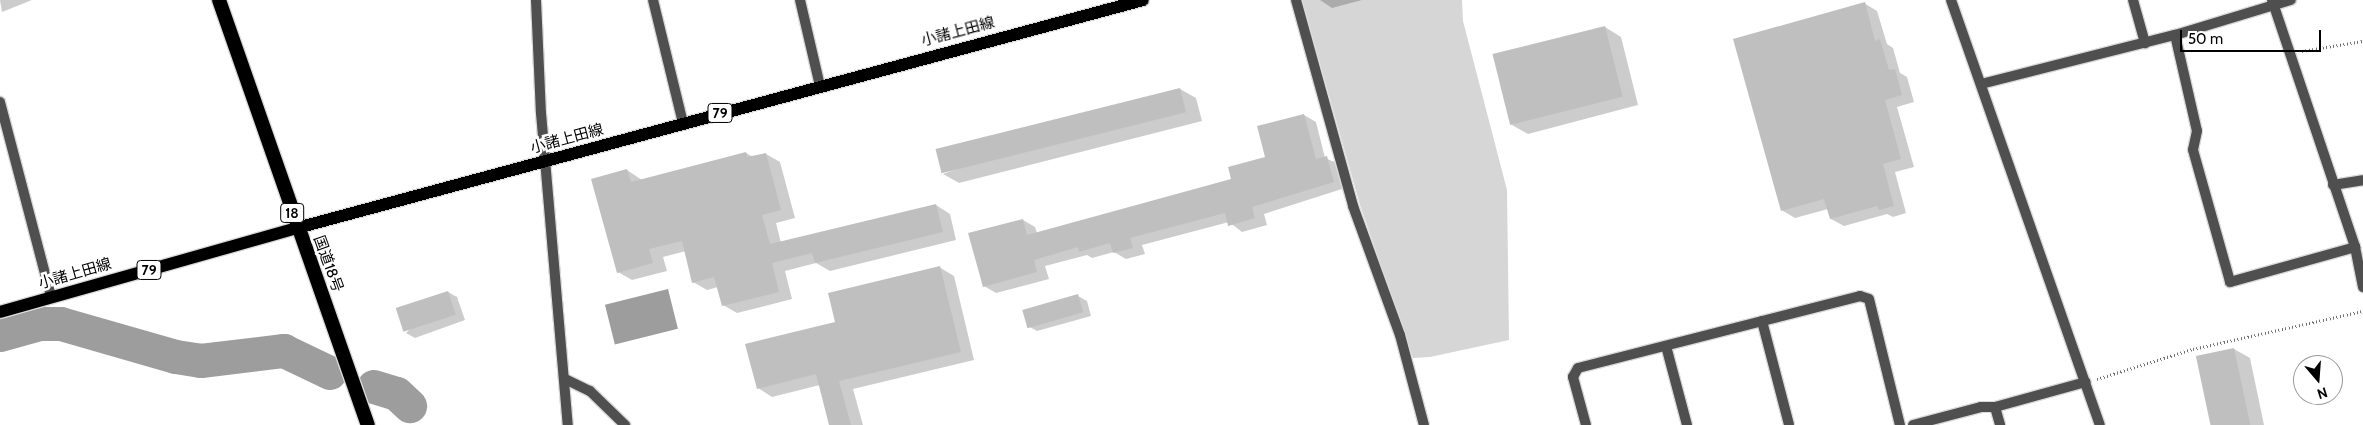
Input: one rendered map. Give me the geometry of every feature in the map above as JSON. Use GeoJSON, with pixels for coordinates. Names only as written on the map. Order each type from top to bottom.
{"type":"FeatureCollection","features":[{"type":"Feature","properties":{"kind":"highway","name":"国道18号"},"geometry":{"type":"LineString","coordinates":[[219,0],[297,228],[368,425]]}},
{"type":"Feature","properties":{"kind":"main road","name":"小諸上田線"},"geometry":{"type":"LineString","coordinates":[[0,312],[297,228],[1143,0]]}},
{"type":"Feature","properties":{"kind":"street"},"geometry":{"type":"LineString","coordinates":[[536,0],[541,114],[547,161],[568,425]]}},
{"type":"Feature","properties":{"kind":"street"},"geometry":{"type":"LineString","coordinates":[[653,0],[683,123]]}},
{"type":"Feature","properties":{"kind":"street"},"geometry":{"type":"LineString","coordinates":[[800,0],[820,86]]}},
{"type":"Feature","properties":{"kind":"street"},"geometry":{"type":"LineString","coordinates":[[1296,0],[1353,206],[1400,335],[1424,425]]}},
{"type":"Feature","properties":{"kind":"street"},"geometry":{"type":"LineString","coordinates":[[1951,0],[2100,425]]}},
{"type":"Feature","properties":{"kind":"street"},"geometry":{"type":"LineString","coordinates":[[2133,0],[2146,43]]}},
{"type":"Feature","properties":{"kind":"street"},"geometry":{"type":"LineString","coordinates":[[1981,84],[2146,43],[2273,2],[2291,0]]}},
{"type":"Feature","properties":{"kind":"street"},"geometry":{"type":"LineString","coordinates":[[2273,2],[2354,247],[2363,287]]}},
{"type":"Feature","properties":{"kind":"street"},"geometry":{"type":"LineString","coordinates":[[2175,35],[2197,131],[2192,150],[2230,282],[2354,247]]}},
{"type":"Feature","properties":{"kind":"street"},"geometry":{"type":"LineString","coordinates":[[0,102],[4,134],[51,298]]}},
{"type":"Feature","properties":{"kind":"street"},"geometry":{"type":"LineString","coordinates":[[2333,185],[2363,180]]}},
{"type":"Feature","properties":{"kind":"street"},"geometry":{"type":"LineString","coordinates":[[1586,425],[1573,377],[1578,368],[1860,296],[1869,299],[1900,425]]}},
{"type":"Feature","properties":{"kind":"street"},"geometry":{"type":"LineString","coordinates":[[1762,321],[1789,425]]}},
{"type":"Feature","properties":{"kind":"street"},"geometry":{"type":"LineString","coordinates":[[1666,346],[1687,425]]}},
{"type":"Feature","properties":{"kind":"street"},"geometry":{"type":"LineString","coordinates":[[565,379],[590,391],[625,425]]}},
{"type":"Feature","properties":{"kind":"street"},"geometry":{"type":"LineString","coordinates":[[1912,425],[1981,407],[1995,407],[2086,382]]}},
{"type":"Feature","properties":{"kind":"street"},"geometry":{"type":"LineString","coordinates":[[1995,407],[2000,425]]}},
{"type":"Feature","properties":{"kind":"path"},"geometry":{"type":"LineString","coordinates":[[2290,53],[2363,41]]}},
{"type":"Feature","properties":{"kind":"path"},"geometry":{"type":"LineString","coordinates":[[2086,382],[2193,349],[2363,311]]}},
{"type":"Feature","properties":{"kind":"shaded area"},"geometry":{"type":"Polygon","coordinates":[[[1302,0],[1462,0],[1463,21],[1507,190],[1509,340],[1430,357],[1413,358],[1360,205],[1302,0]]]}},
{"type":"Feature","properties":{"kind":"shaded area"},"geometry":{"type":"Polygon","coordinates":[[[668,289],[678,329],[615,345],[605,305],[668,289]]]}},
{"type":"Feature","properties":{"kind":"building"},"geometry":{"type":"Polygon","coordinates":[[[1865,2],[1875,41],[1880,39],[1889,70],[1895,69],[1902,95],[1885,100],[1901,159],[1883,164],[1894,206],[1879,210],[1877,206],[1830,219],[1824,199],[1781,211],[1733,39],[1865,2]]]}},
{"type":"Feature","properties":{"kind":"building"},"geometry":{"type":"Polygon","coordinates":[[[1605,26],[1623,97],[1510,125],[1492,54],[1605,26]]]}},
{"type":"Feature","properties":{"kind":"building"},"geometry":{"type":"Polygon","coordinates":[[[1180,88],[1186,112],[942,173],[935,149],[1180,88]]]}},
{"type":"Feature","properties":{"kind":"building"},"geometry":{"type":"Polygon","coordinates":[[[1304,114],[1316,159],[1327,156],[1334,182],[1252,207],[1255,218],[1228,226],[1225,213],[1130,238],[1133,248],[1113,253],[1110,243],[1079,252],[1078,247],[1034,260],[1037,272],[983,287],[968,233],[1023,219],[1027,235],[1231,179],[1228,167],[1265,157],[1257,126],[1304,114]]]}},
{"type":"Feature","properties":{"kind":"building"},"geometry":{"type":"Polygon","coordinates":[[[746,152],[747,157],[766,153],[781,210],[762,215],[770,244],[936,204],[943,232],[815,263],[812,253],[772,263],[779,292],[722,306],[714,277],[692,283],[682,241],[649,249],[653,263],[617,273],[591,179],[627,169],[631,182],[746,152]]]}},
{"type":"Feature","properties":{"kind":"building"},"geometry":{"type":"Polygon","coordinates":[[[940,266],[961,352],[839,381],[851,425],[829,425],[816,374],[757,389],[745,344],[835,322],[828,293],[940,266]]]}},
{"type":"Feature","properties":{"kind":"building"},"geometry":{"type":"Polygon","coordinates":[[[448,291],[456,315],[403,332],[396,308],[448,291]]]}},
{"type":"Feature","properties":{"kind":"building"},"geometry":{"type":"Polygon","coordinates":[[[1078,294],[1083,312],[1027,328],[1022,310],[1078,294]]]}},
{"type":"Feature","properties":{"kind":"building"},"geometry":{"type":"Polygon","coordinates":[[[2234,348],[2250,425],[2210,425],[2196,356],[2234,348]]]}},
{"type":"Feature","properties":{"kind":"waterway"},"geometry":{"type":"LineString","coordinates":[[0,335],[40,324],[61,324],[176,357],[201,361],[284,351],[330,373]]}},
{"type":"Feature","properties":{"kind":"waterway"},"geometry":{"type":"LineString","coordinates":[[374,387],[397,394],[410,406]]}}]}
